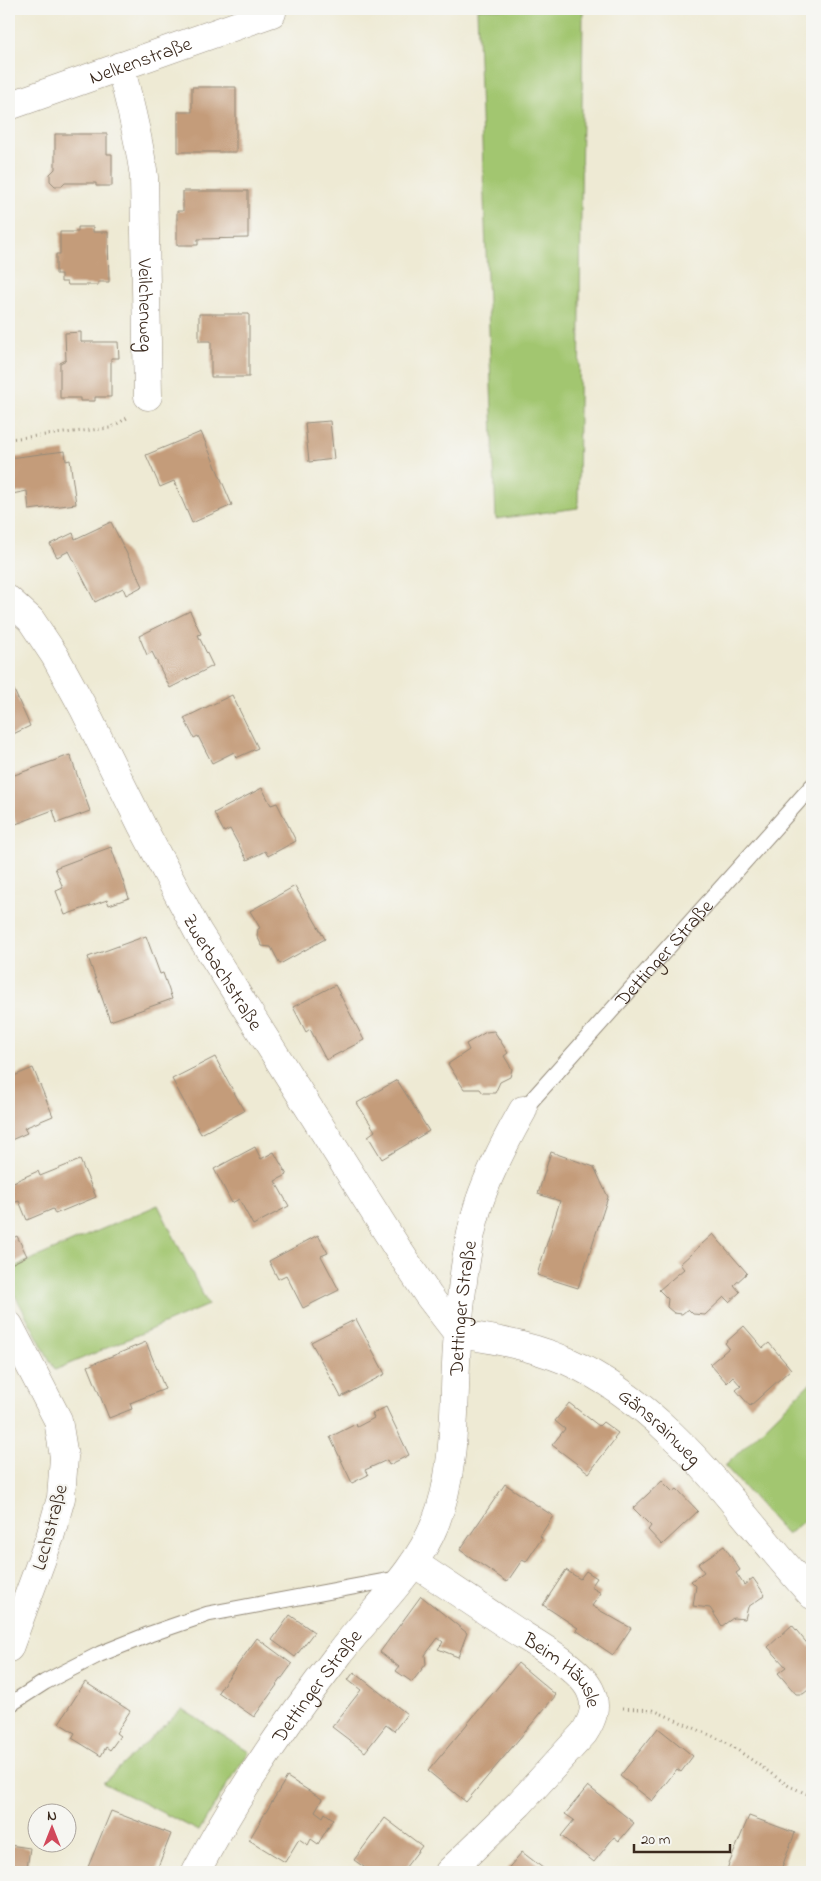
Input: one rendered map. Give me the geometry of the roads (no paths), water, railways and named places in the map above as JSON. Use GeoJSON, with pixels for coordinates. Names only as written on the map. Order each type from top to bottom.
{"type":"FeatureCollection","features":[{"type":"Feature","properties":{"kind":"street","name":"Nelkenstraße"},"geometry":{"type":"LineString","coordinates":[[9,106],[272,13]]}},
{"type":"Feature","properties":{"kind":"street","name":"Veilchenweg"},"geometry":{"type":"LineString","coordinates":[[120,66],[141,150],[144,178],[148,396]]}},
{"type":"Feature","properties":{"kind":"street","name":"Zwerbachstraße"},"geometry":{"type":"LineString","coordinates":[[9,600],[31,620],[55,656],[198,932],[399,1252],[428,1295],[458,1334]]}},
{"type":"Feature","properties":{"kind":"street","name":"Dettinger Straße"},"geometry":{"type":"LineString","coordinates":[[196,1872],[236,1801],[279,1737],[339,1654],[408,1570],[427,1542],[436,1522],[452,1456],[458,1334],[468,1255],[479,1204],[494,1166],[523,1110]]}},
{"type":"Feature","properties":{"kind":"street","name":"Lechstraße"},"geometry":{"type":"LineString","coordinates":[[9,1325],[58,1420],[64,1457],[61,1498],[50,1536],[9,1648]]}},
{"type":"Feature","properties":{"kind":"street","name":"Gänsrainweg"},"geometry":{"type":"LineString","coordinates":[[458,1334],[500,1340],[533,1348],[560,1358],[598,1378],[632,1400],[669,1432],[701,1464],[812,1595]]}},
{"type":"Feature","properties":{"kind":"street","name":"Beim Häusle"},"geometry":{"type":"LineString","coordinates":[[408,1570],[553,1656],[580,1676],[590,1690],[595,1707],[592,1721],[584,1733],[519,1804],[449,1872]]}},
{"type":"Feature","properties":{"kind":"lane","name":"Dettinger Straße"},"geometry":{"type":"LineString","coordinates":[[523,1110],[812,786]]}},
{"type":"Feature","properties":{"kind":"lane"},"geometry":{"type":"LineString","coordinates":[[9,1705],[45,1682],[100,1654],[208,1614],[408,1570]]}}]}
